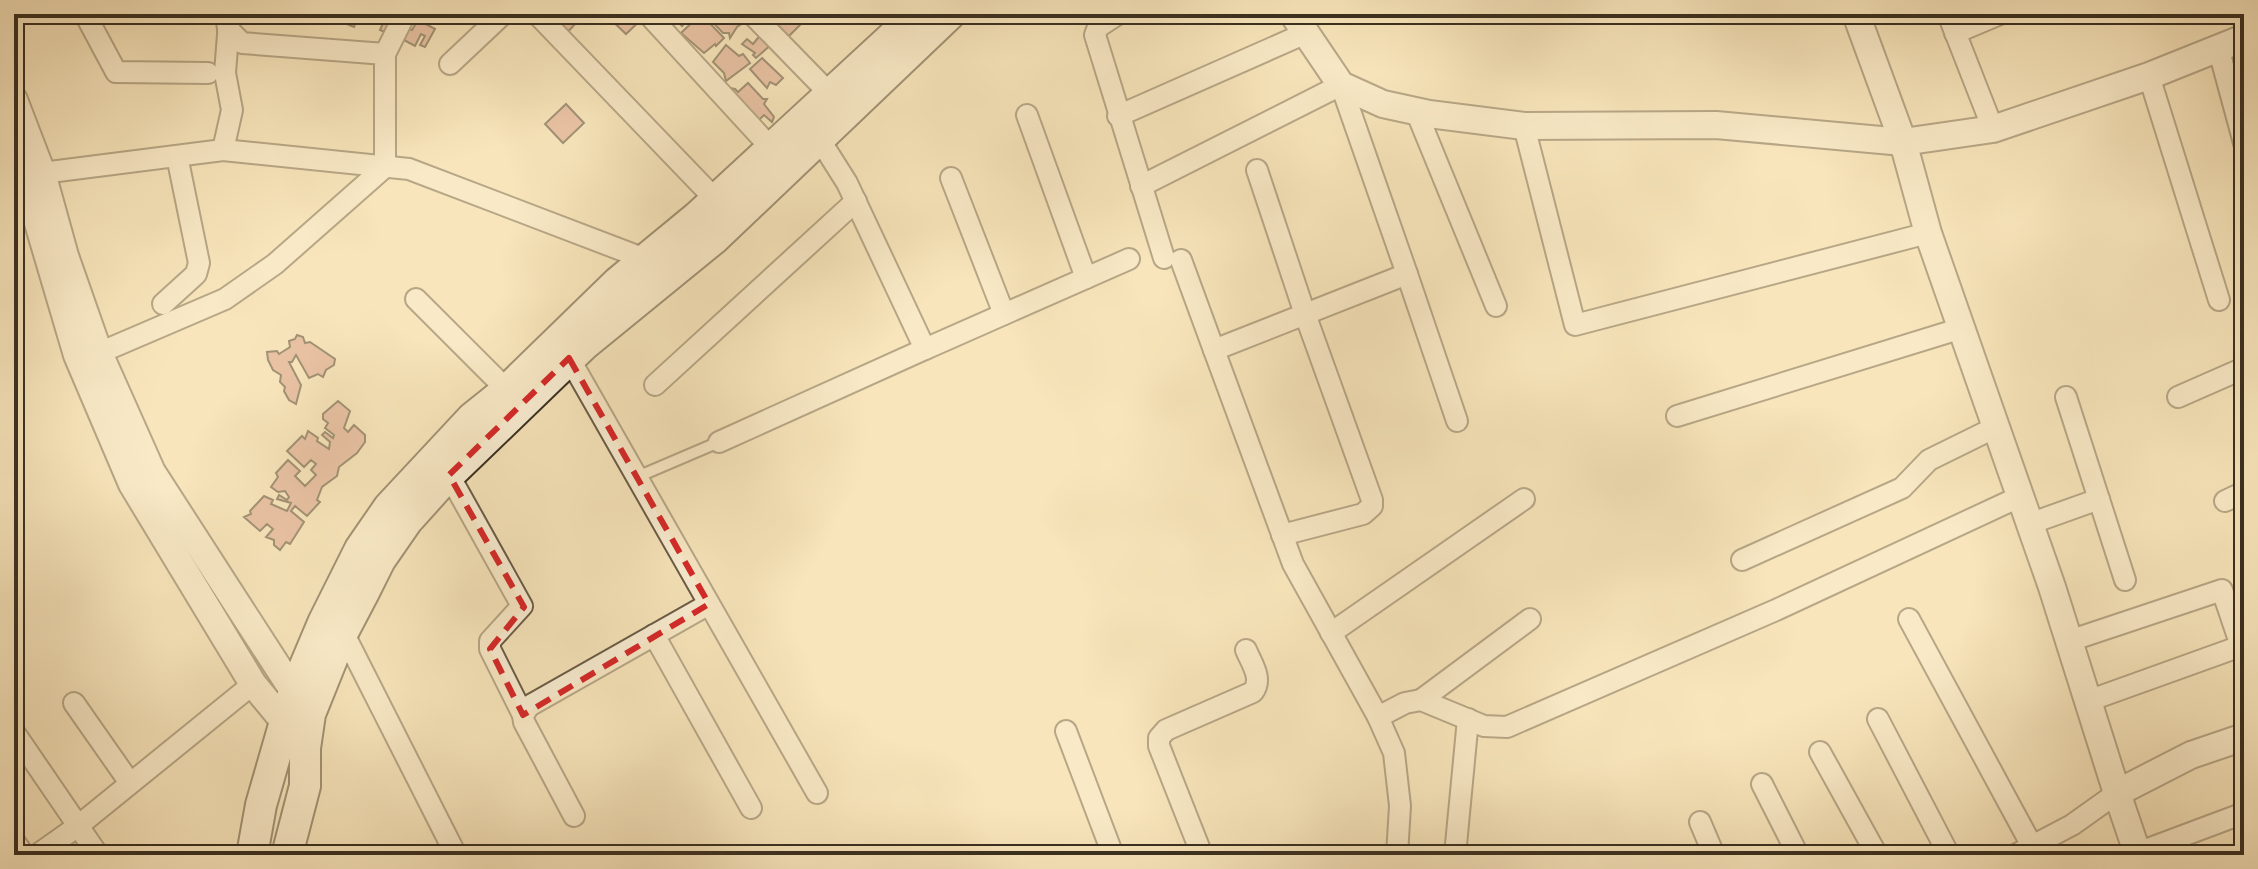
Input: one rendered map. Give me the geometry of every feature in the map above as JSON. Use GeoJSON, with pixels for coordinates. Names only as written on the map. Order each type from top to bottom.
{"type":"FeatureCollection","features":[{"type":"Feature","properties":{"kind":"main road"},"geometry":{"type":"LineString","coordinates":[[287,855],[305,786],[305,748],[296,710],[343,632],[380,560],[407,521],[449,475],[569,358],[715,238],[950,14]]}},
{"type":"Feature","properties":{"kind":"main road"},"geometry":{"type":"LineString","coordinates":[[252,855],[261,805],[296,710],[323,623],[360,549],[389,507],[472,418],[507,390],[569,327],[830,94],[906,17]]}},
{"type":"Feature","properties":{"kind":"street"},"geometry":{"type":"LineString","coordinates":[[85,14],[116,72],[208,73]]}},
{"type":"Feature","properties":{"kind":"street"},"geometry":{"type":"LineString","coordinates":[[99,353],[225,299],[275,264],[385,167],[385,54],[405,14]]}},
{"type":"Feature","properties":{"kind":"street"},"geometry":{"type":"LineString","coordinates":[[450,64],[503,14]]}},
{"type":"Feature","properties":{"kind":"street"},"geometry":{"type":"LineString","coordinates":[[537,14],[715,199]]}},
{"type":"Feature","properties":{"kind":"street"},"geometry":{"type":"LineString","coordinates":[[648,14],[771,148]]}},
{"type":"Feature","properties":{"kind":"street"},"geometry":{"type":"LineString","coordinates":[[752,14],[830,94]]}},
{"type":"Feature","properties":{"kind":"street"},"geometry":{"type":"LineString","coordinates":[[1118,14],[1098,27],[1095,35],[1141,186],[1214,350],[1293,564],[1378,717],[1394,753],[1400,806],[1397,855]]}},
{"type":"Feature","properties":{"kind":"street"},"geometry":{"type":"LineString","coordinates":[[1856,14],[1903,142],[1928,233],[2069,641],[2138,854],[2244,813]]}},
{"type":"Feature","properties":{"kind":"street"},"geometry":{"type":"LineString","coordinates":[[1993,129],[1951,24],[2000,14]]}},
{"type":"Feature","properties":{"kind":"street"},"geometry":{"type":"LineString","coordinates":[[228,19],[242,43],[385,54]]}},
{"type":"Feature","properties":{"kind":"street"},"geometry":{"type":"LineString","coordinates":[[223,150],[232,110],[225,73],[228,19]]}},
{"type":"Feature","properties":{"kind":"street"},"geometry":{"type":"LineString","coordinates":[[1118,116],[1300,24],[1341,85],[1457,421]]}},
{"type":"Feature","properties":{"kind":"street"},"geometry":{"type":"LineString","coordinates":[[1341,85],[1383,104],[1524,126],[1716,125],[1903,142],[1993,129],[2149,76],[2244,38]]}},
{"type":"Feature","properties":{"kind":"street"},"geometry":{"type":"LineString","coordinates":[[2218,47],[2244,143]]}},
{"type":"Feature","properties":{"kind":"street"},"geometry":{"type":"LineString","coordinates":[[2149,76],[2219,300]]}},
{"type":"Feature","properties":{"kind":"street"},"geometry":{"type":"LineString","coordinates":[[1141,186],[1341,85]]}},
{"type":"Feature","properties":{"kind":"street"},"geometry":{"type":"LineString","coordinates":[[14,100],[27,177],[77,355],[132,484],[253,684],[296,710]]}},
{"type":"Feature","properties":{"kind":"street"},"geometry":{"type":"LineString","coordinates":[[1416,111],[1496,306]]}},
{"type":"Feature","properties":{"kind":"street"},"geometry":{"type":"LineString","coordinates":[[1027,115],[1086,278]]}},
{"type":"Feature","properties":{"kind":"street"},"geometry":{"type":"LineString","coordinates":[[1524,126],[1575,325],[1928,233]]}},
{"type":"Feature","properties":{"kind":"street"},"geometry":{"type":"LineString","coordinates":[[818,137],[856,201],[925,349]]}},
{"type":"Feature","properties":{"kind":"street"},"geometry":{"type":"LineString","coordinates":[[27,177],[223,150],[409,169],[645,259]]}},
{"type":"Feature","properties":{"kind":"street"},"geometry":{"type":"LineString","coordinates":[[14,151],[65,256],[99,353],[152,472],[296,710]]}},
{"type":"Feature","properties":{"kind":"street"},"geometry":{"type":"LineString","coordinates":[[163,304],[196,274],[199,263],[177,156]]}},
{"type":"Feature","properties":{"kind":"street"},"geometry":{"type":"LineString","coordinates":[[1257,170],[1372,506],[1363,514],[1282,535]]}},
{"type":"Feature","properties":{"kind":"street"},"geometry":{"type":"LineString","coordinates":[[951,178],[1004,314]]}},
{"type":"Feature","properties":{"kind":"street"},"geometry":{"type":"LineString","coordinates":[[655,385],[856,201]]}},
{"type":"Feature","properties":{"kind":"street"},"geometry":{"type":"LineString","coordinates":[[719,442],[1129,259]]}},
{"type":"Feature","properties":{"kind":"street"},"geometry":{"type":"LineString","coordinates":[[1214,350],[1407,274]]}},
{"type":"Feature","properties":{"kind":"street"},"geometry":{"type":"LineString","coordinates":[[416,299],[507,390]]}},
{"type":"Feature","properties":{"kind":"street"},"geometry":{"type":"LineString","coordinates":[[1677,416],[1962,328]]}},
{"type":"Feature","properties":{"kind":"street"},"geometry":{"type":"LineString","coordinates":[[569,358],[817,793]]}},
{"type":"Feature","properties":{"kind":"street"},"geometry":{"type":"LineString","coordinates":[[2178,397],[2244,368]]}},
{"type":"Feature","properties":{"kind":"street"},"geometry":{"type":"LineString","coordinates":[[2066,397],[2125,580]]}},
{"type":"Feature","properties":{"kind":"street"},"geometry":{"type":"LineString","coordinates":[[1742,560],[1902,488],[1929,460],[1996,427]]}},
{"type":"Feature","properties":{"kind":"street"},"geometry":{"type":"LineString","coordinates":[[449,475],[522,606],[490,641],[490,649],[574,816]]}},
{"type":"Feature","properties":{"kind":"street"},"geometry":{"type":"LineString","coordinates":[[2225,501],[2244,492]]}},
{"type":"Feature","properties":{"kind":"street"},"geometry":{"type":"LineString","coordinates":[[1421,700],[1484,726],[1507,727],[1776,610],[2019,497]]}},
{"type":"Feature","properties":{"kind":"street"},"geometry":{"type":"LineString","coordinates":[[1331,633],[1524,499]]}},
{"type":"Feature","properties":{"kind":"street"},"geometry":{"type":"LineString","coordinates":[[2029,524],[2099,499]]}},
{"type":"Feature","properties":{"kind":"street"},"geometry":{"type":"LineString","coordinates":[[2069,641],[2222,590],[2241,646],[2088,701]]}},
{"type":"Feature","properties":{"kind":"street"},"geometry":{"type":"LineString","coordinates":[[523,715],[529,706],[709,604]]}},
{"type":"Feature","properties":{"kind":"street"},"geometry":{"type":"LineString","coordinates":[[1378,717],[1405,703],[1421,700],[1530,619]]}},
{"type":"Feature","properties":{"kind":"street"},"geometry":{"type":"LineString","coordinates":[[1909,619],[2024,850],[2072,825],[2117,793],[2191,755],[2244,737]]}},
{"type":"Feature","properties":{"kind":"street"},"geometry":{"type":"LineString","coordinates":[[343,632],[456,855]]}},
{"type":"Feature","properties":{"kind":"street"},"geometry":{"type":"LineString","coordinates":[[654,635],[751,808]]}},
{"type":"Feature","properties":{"kind":"street"},"geometry":{"type":"LineString","coordinates":[[1202,855],[1159,746],[1159,738],[1166,730],[1253,692],[1258,679],[1246,650]]}},
{"type":"Feature","properties":{"kind":"street"},"geometry":{"type":"LineString","coordinates":[[37,855],[78,826],[253,684]]}},
{"type":"Feature","properties":{"kind":"street"},"geometry":{"type":"LineString","coordinates":[[74,703],[130,783]]}},
{"type":"Feature","properties":{"kind":"street"},"geometry":{"type":"LineString","coordinates":[[1455,855],[1468,719]]}},
{"type":"Feature","properties":{"kind":"street"},"geometry":{"type":"LineString","coordinates":[[1878,719],[1949,855]]}},
{"type":"Feature","properties":{"kind":"street"},"geometry":{"type":"LineString","coordinates":[[1066,731],[1113,855]]}},
{"type":"Feature","properties":{"kind":"street"},"geometry":{"type":"LineString","coordinates":[[14,732],[98,855]]}},
{"type":"Feature","properties":{"kind":"street"},"geometry":{"type":"LineString","coordinates":[[1820,752],[1877,855]]}},
{"type":"Feature","properties":{"kind":"street"},"geometry":{"type":"LineString","coordinates":[[1762,784],[1798,855]]}},
{"type":"Feature","properties":{"kind":"street"},"geometry":{"type":"LineString","coordinates":[[1700,822],[1714,855]]}},
{"type":"Feature","properties":{"kind":"street"},"geometry":{"type":"LineString","coordinates":[[14,841],[24,855]]}},
{"type":"Feature","properties":{"kind":"lane"},"geometry":{"type":"LineString","coordinates":[[637,477],[719,442]]}},
{"type":"Feature","properties":{"kind":"highlighted area"},"geometry":{"type":"Polygon","coordinates":[[[569,358],[709,604],[523,715],[490,649],[524,607],[449,475],[569,358]]]}},
{"type":"Feature","properties":{"kind":"building"},"geometry":{"type":"Polygon","coordinates":[[[342,14],[359,14],[354,27],[344,23],[346,19],[341,17],[342,14]]]}},
{"type":"Feature","properties":{"kind":"building"},"geometry":{"type":"Polygon","coordinates":[[[387,14],[396,15],[387,33],[380,30],[387,14]]]}},
{"type":"Feature","properties":{"kind":"building"},"geometry":{"type":"Polygon","coordinates":[[[557,14],[584,14],[566,34],[551,20],[557,14]]]}},
{"type":"Feature","properties":{"kind":"building"},"geometry":{"type":"Polygon","coordinates":[[[605,14],[643,14],[645,16],[626,34],[605,14]]]}},
{"type":"Feature","properties":{"kind":"building"},"geometry":{"type":"Polygon","coordinates":[[[674,14],[694,14],[682,26],[679,23],[685,17],[675,24],[671,18],[674,14]]]}},
{"type":"Feature","properties":{"kind":"building"},"geometry":{"type":"Polygon","coordinates":[[[701,14],[724,38],[704,53],[681,33],[701,14]]]}},
{"type":"Feature","properties":{"kind":"building"},"geometry":{"type":"Polygon","coordinates":[[[705,14],[743,14],[749,19],[737,27],[730,38],[729,33],[723,33],[705,14]]]}},
{"type":"Feature","properties":{"kind":"building"},"geometry":{"type":"Polygon","coordinates":[[[763,14],[799,14],[794,19],[800,25],[788,37],[763,14]]]}},
{"type":"Feature","properties":{"kind":"building"},"geometry":{"type":"Polygon","coordinates":[[[418,20],[435,29],[425,47],[420,45],[425,36],[421,34],[415,46],[400,38],[406,27],[412,30],[418,20]]]}},
{"type":"Feature","properties":{"kind":"building"},"geometry":{"type":"Polygon","coordinates":[[[762,33],[773,43],[756,58],[755,53],[742,44],[747,39],[753,44],[762,33]]]}},
{"type":"Feature","properties":{"kind":"building"},"geometry":{"type":"Polygon","coordinates":[[[726,45],[739,56],[743,54],[750,63],[726,81],[724,73],[713,62],[726,45]]]}},
{"type":"Feature","properties":{"kind":"building"},"geometry":{"type":"Polygon","coordinates":[[[762,58],[783,78],[776,85],[770,82],[767,88],[750,69],[762,58]]]}},
{"type":"Feature","properties":{"kind":"building"},"geometry":{"type":"Polygon","coordinates":[[[748,83],[763,99],[767,99],[764,104],[774,117],[772,122],[764,115],[754,125],[730,91],[730,88],[738,92],[748,83]]]}},
{"type":"Feature","properties":{"kind":"building"},"geometry":{"type":"Polygon","coordinates":[[[566,104],[584,123],[563,143],[545,124],[566,104]]]}},
{"type":"Feature","properties":{"kind":"building"},"geometry":{"type":"Polygon","coordinates":[[[297,335],[303,337],[305,343],[310,342],[335,359],[334,365],[326,370],[323,377],[318,374],[309,378],[296,355],[289,362],[301,385],[296,404],[289,400],[280,382],[281,375],[273,370],[267,352],[277,351],[279,354],[290,347],[289,341],[297,335]]]}},
{"type":"Feature","properties":{"kind":"building"},"geometry":{"type":"Polygon","coordinates":[[[338,401],[350,411],[344,428],[348,432],[354,425],[365,435],[365,442],[339,467],[337,476],[322,487],[317,500],[320,502],[307,516],[295,506],[291,511],[304,522],[290,544],[286,542],[280,550],[274,545],[274,540],[266,537],[273,529],[267,524],[260,531],[244,517],[251,514],[250,511],[264,496],[273,500],[271,504],[287,511],[291,503],[277,499],[279,495],[287,500],[289,497],[285,491],[278,492],[271,487],[278,477],[276,473],[288,460],[300,471],[295,476],[305,486],[316,475],[311,470],[316,464],[311,460],[304,467],[287,451],[302,436],[305,439],[308,431],[329,449],[330,442],[322,435],[325,432],[333,438],[334,435],[325,428],[328,423],[323,419],[323,414],[338,401]]]}}]}
